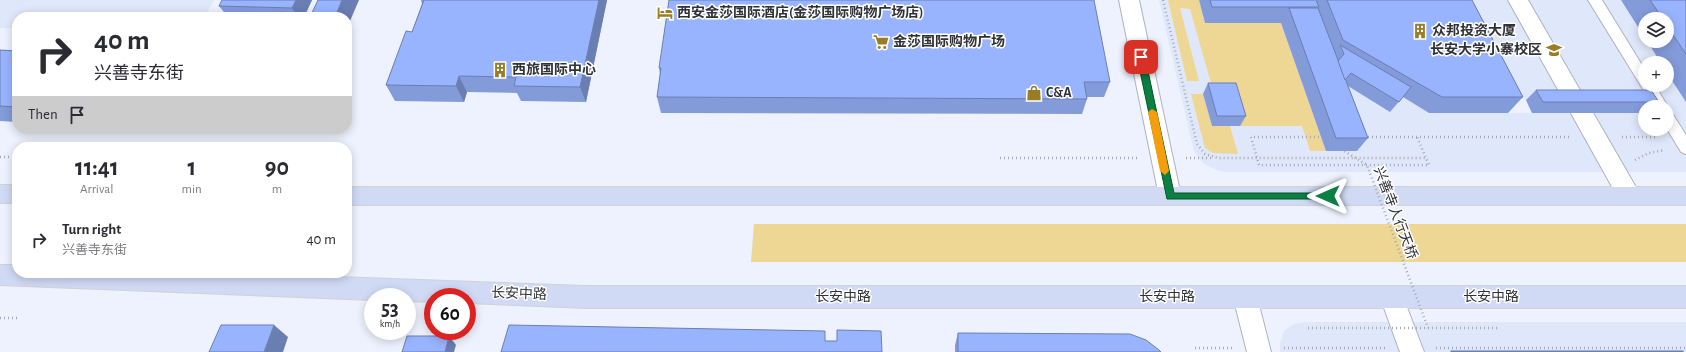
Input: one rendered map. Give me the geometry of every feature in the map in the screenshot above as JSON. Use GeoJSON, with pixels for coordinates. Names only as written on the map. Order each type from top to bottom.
{"type":"FeatureCollection","features":[{"type":"Feature","properties":{"kind":"main road"},"geometry":{"type":"LineString","coordinates":[[0,194],[12,194]]}},
{"type":"Feature","properties":{"kind":"main road"},"geometry":{"type":"LineString","coordinates":[[352,196],[1686,196]]}},
{"type":"Feature","properties":{"kind":"main road","name":"长安中路"},"geometry":{"type":"LineString","coordinates":[[0,275],[12,275]]}},
{"type":"Feature","properties":{"kind":"main road","name":"长安中路"},"geometry":{"type":"LineString","coordinates":[[80,278],[586,297],[1686,297]]}},
{"type":"Feature","properties":{"kind":"street"},"geometry":{"type":"LineString","coordinates":[[1129,0],[1170,196]]}},
{"type":"Feature","properties":{"kind":"street"},"geometry":{"type":"LineString","coordinates":[[1518,0],[1629,196]]}},
{"type":"Feature","properties":{"kind":"street"},"geometry":{"type":"LineString","coordinates":[[1245,297],[1259,350]]}},
{"type":"Feature","properties":{"kind":"street"},"geometry":{"type":"LineString","coordinates":[[1392,297],[1411,350]]}},
{"type":"Feature","properties":{"kind":"lane"},"geometry":{"type":"LineString","coordinates":[[1595,0],[1638,71]]}},
{"type":"Feature","properties":{"kind":"lane"},"geometry":{"type":"LineString","coordinates":[[1674,128],[1683,143]]}},
{"type":"Feature","properties":{"kind":"path"},"geometry":{"type":"LineString","coordinates":[[1164,0],[1197,144],[1205,154],[1218,158]]}},
{"type":"Feature","properties":{"kind":"path"},"geometry":{"type":"LineString","coordinates":[[1329,137],[1251,137],[1259,165],[1429,165],[1417,137]]}},
{"type":"Feature","properties":{"kind":"path"},"geometry":{"type":"LineString","coordinates":[[1360,137],[1596,137],[1683,143]]}},
{"type":"Feature","properties":{"kind":"path","name":"兴善寺人行天桥"},"geometry":{"type":"LineString","coordinates":[[1339,143],[1342,151],[1367,165],[1428,328]]}},
{"type":"Feature","properties":{"kind":"path"},"geometry":{"type":"LineString","coordinates":[[0,157],[12,157]]}},
{"type":"Feature","properties":{"kind":"path"},"geometry":{"type":"LineString","coordinates":[[1000,158],[1426,158]]}},
{"type":"Feature","properties":{"kind":"path"},"geometry":{"type":"LineString","coordinates":[[0,318],[17,318]]}},
{"type":"Feature","properties":{"kind":"path"},"geometry":{"type":"LineString","coordinates":[[1308,328],[1498,328]]}},
{"type":"Feature","properties":{"kind":"path"},"geometry":{"type":"LineString","coordinates":[[1195,348],[1259,350],[1686,348]]}},
{"type":"Feature","properties":{"kind":"shaded area"},"geometry":{"type":"Polygon","coordinates":[[[0,0],[214,0],[208,12],[12,12],[12,29],[0,28],[0,0]]]}},
{"type":"Feature","properties":{"kind":"shaded area"},"geometry":{"type":"Polygon","coordinates":[[[1159,0],[1312,0],[1429,113],[1532,113],[1473,0],[1686,0],[1686,172],[1224,172],[1203,163],[1194,151],[1159,0]]]}},
{"type":"Feature","properties":{"kind":"shaded area"},"geometry":{"type":"Polygon","coordinates":[[[1168,0],[1199,0],[1205,23],[1281,23],[1326,151],[1310,151],[1302,126],[1240,126],[1214,94],[1190,9],[1180,8],[1199,81],[1187,81],[1168,0]]]}},
{"type":"Feature","properties":{"kind":"shaded area"},"geometry":{"type":"Polygon","coordinates":[[[1191,94],[1203,94],[1212,126],[1230,126],[1238,154],[1213,153],[1205,148],[1191,94]]]}},
{"type":"Feature","properties":{"kind":"shaded area"},"geometry":{"type":"Polygon","coordinates":[[[754,224],[1686,224],[1686,262],[751,262],[754,224]]]}},
{"type":"Feature","properties":{"kind":"shaded area"},"geometry":{"type":"Polygon","coordinates":[[[1306,322],[1686,322],[1686,352],[1280,352],[1280,343],[1284,331],[1294,324],[1306,322]]]}},
{"type":"Feature","properties":{"kind":"building"},"geometry":{"type":"Polygon","coordinates":[[[222,0],[296,0],[292,8],[219,6],[222,0]]]}},
{"type":"Feature","properties":{"kind":"building"},"geometry":{"type":"Polygon","coordinates":[[[318,0],[342,0],[337,12],[312,12],[318,0]]]}},
{"type":"Feature","properties":{"kind":"building","name":"西旅国际中心"},"geometry":{"type":"Polygon","coordinates":[[[424,0],[599,0],[580,87],[514,86],[516,77],[459,76],[456,86],[386,85],[406,31],[412,32],[424,0]]]}},
{"type":"Feature","properties":{"kind":"building","name":"金莎国际购物广场"},"geometry":{"type":"Polygon","coordinates":[[[669,0],[1094,0],[1110,82],[1084,82],[1087,99],[657,97],[661,68],[659,68],[669,0]]]}},
{"type":"Feature","properties":{"kind":"building"},"geometry":{"type":"Polygon","coordinates":[[[1210,0],[1316,0],[1319,7],[1212,7],[1210,0]]]}},
{"type":"Feature","properties":{"kind":"building"},"geometry":{"type":"Polygon","coordinates":[[[1327,0],[1472,0],[1523,97],[1442,97],[1343,40],[1327,0]]]}},
{"type":"Feature","properties":{"kind":"building"},"geometry":{"type":"Polygon","coordinates":[[[1650,0],[1686,0],[1686,54],[1674,36],[1674,12],[1658,12],[1650,0]]]}},
{"type":"Feature","properties":{"kind":"building"},"geometry":{"type":"Polygon","coordinates":[[[1289,8],[1318,8],[1368,138],[1336,138],[1289,8]]]}},
{"type":"Feature","properties":{"kind":"building"},"geometry":{"type":"Polygon","coordinates":[[[1340,45],[1411,87],[1399,102],[1351,73],[1345,80],[1338,61],[1344,54],[1340,45]]]}},
{"type":"Feature","properties":{"kind":"building"},"geometry":{"type":"Polygon","coordinates":[[[0,50],[12,51],[12,107],[0,106],[0,50]]]}},
{"type":"Feature","properties":{"kind":"building"},"geometry":{"type":"Polygon","coordinates":[[[1208,83],[1236,83],[1246,116],[1217,116],[1208,83]]]}},
{"type":"Feature","properties":{"kind":"building"},"geometry":{"type":"Polygon","coordinates":[[[1536,90],[1638,90],[1638,92],[1652,92],[1658,100],[1638,100],[1638,102],[1543,102],[1536,90]]]}},
{"type":"Feature","properties":{"kind":"building"},"geometry":{"type":"Polygon","coordinates":[[[221,325],[274,325],[264,352],[209,352],[221,325]]]}},
{"type":"Feature","properties":{"kind":"building"},"geometry":{"type":"Polygon","coordinates":[[[509,325],[825,331],[825,341],[837,341],[837,330],[881,331],[882,352],[501,352],[509,325]]]}},
{"type":"Feature","properties":{"kind":"building"},"geometry":{"type":"Polygon","coordinates":[[[958,333],[1130,334],[1146,340],[1161,352],[958,352],[958,333]]]}},
{"type":"Feature","properties":{"kind":"building"},"geometry":{"type":"Polygon","coordinates":[[[416,336],[424,336],[424,340],[448,340],[445,352],[402,352],[406,340],[416,340],[416,336]]]}},
{"type":"Feature","properties":{"kind":"building"},"geometry":{"type":"Polygon","coordinates":[[[1683,351],[1683,352],[1451,352],[1683,351]]]}},
{"type":"Feature","properties":{"kind":"slow traffic"},"geometry":{"type":"LineString","coordinates":[[1152,112],[1165,171]]}},
{"type":"Feature","properties":{"kind":"place","name":"西安金莎国际酒店(金莎国际购物广场店)"},"geometry":{"type":"Point","coordinates":[665,13]}},
{"type":"Feature","properties":{"kind":"place","name":"众邦投资大厦"},"geometry":{"type":"Point","coordinates":[1420,31]}},
{"type":"Feature","properties":{"kind":"place","name":"金莎国际购物广场"},"geometry":{"type":"Point","coordinates":[881,42]}},
{"type":"Feature","properties":{"kind":"place","name":"长安大学小寨校区"},"geometry":{"type":"Point","coordinates":[1554,50]}},
{"type":"Feature","properties":{"kind":"place","name":"西旅国际中心"},"geometry":{"type":"Point","coordinates":[500,70]}},
{"type":"Feature","properties":{"kind":"place","name":"C&A"},"geometry":{"type":"Point","coordinates":[1034,93]}},
{"type":"Feature","properties":{"kind":"route"},"geometry":{"type":"LineString","coordinates":[[1141,57],[1170,196],[1328,196]]}}]}
